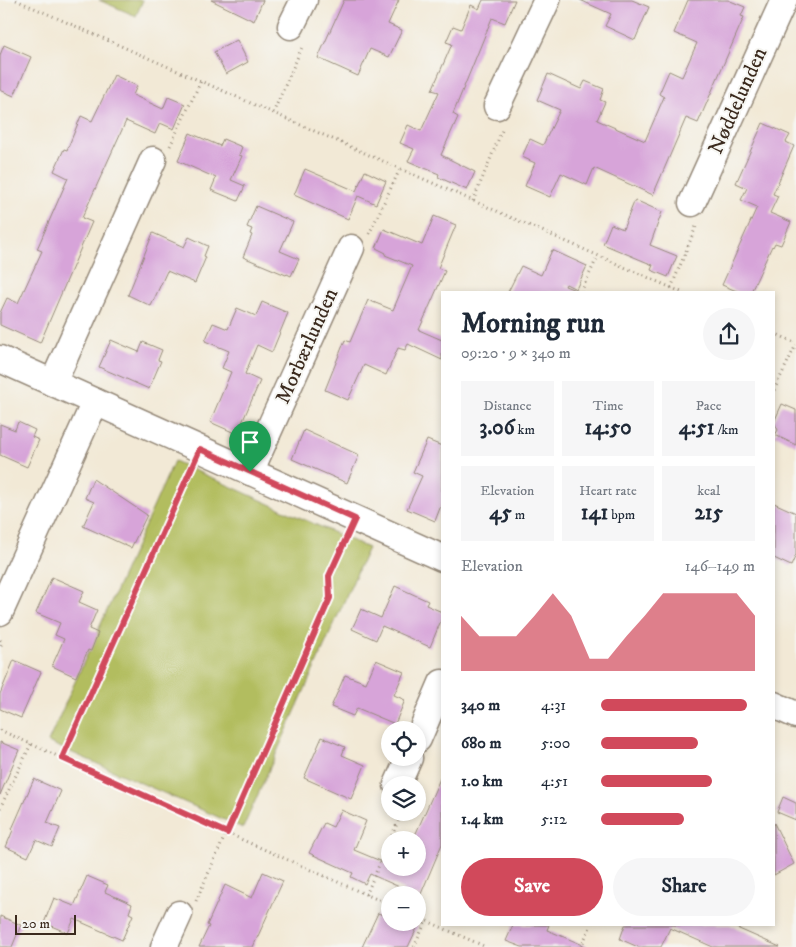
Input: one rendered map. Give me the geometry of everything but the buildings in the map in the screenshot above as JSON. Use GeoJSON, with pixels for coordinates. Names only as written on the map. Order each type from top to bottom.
{"type":"FeatureCollection","features":[{"type":"Feature","properties":{"kind":"street"},"geometry":{"type":"LineString","coordinates":[[291,26],[304,0]]}},
{"type":"Feature","properties":{"kind":"street"},"geometry":{"type":"LineString","coordinates":[[497,106],[547,0]]}},
{"type":"Feature","properties":{"kind":"street","name":"Nøddelunden"},"geometry":{"type":"LineString","coordinates":[[692,203],[784,0]]}},
{"type":"Feature","properties":{"kind":"street"},"geometry":{"type":"LineString","coordinates":[[52,383],[153,160]]}},
{"type":"Feature","properties":{"kind":"street","name":"Morbærlunden"},"geometry":{"type":"LineString","coordinates":[[250,472],[351,248]]}},
{"type":"Feature","properties":{"kind":"street"},"geometry":{"type":"LineString","coordinates":[[0,359],[441,558]]}},
{"type":"Feature","properties":{"kind":"street"},"geometry":{"type":"LineString","coordinates":[[0,612],[95,402]]}},
{"type":"Feature","properties":{"kind":"street"},"geometry":{"type":"LineString","coordinates":[[426,721],[441,685]]}},
{"type":"Feature","properties":{"kind":"street"},"geometry":{"type":"LineString","coordinates":[[775,706],[796,715]]}},
{"type":"Feature","properties":{"kind":"street"},"geometry":{"type":"LineString","coordinates":[[164,947],[179,914]]}},
{"type":"Feature","properties":{"kind":"path"},"geometry":{"type":"LineString","coordinates":[[16,0],[678,291]]}},
{"type":"Feature","properties":{"kind":"path"},"geometry":{"type":"LineString","coordinates":[[273,113],[305,40],[291,26]]}},
{"type":"Feature","properties":{"kind":"path"},"geometry":{"type":"LineString","coordinates":[[153,160],[166,155],[200,82]]}},
{"type":"Feature","properties":{"kind":"path"},"geometry":{"type":"LineString","coordinates":[[473,201],[504,126],[497,106]]}},
{"type":"Feature","properties":{"kind":"path"},"geometry":{"type":"LineString","coordinates":[[351,248],[365,241],[400,169]]}},
{"type":"Feature","properties":{"kind":"path"},"geometry":{"type":"LineString","coordinates":[[671,288],[701,212],[692,203]]}},
{"type":"Feature","properties":{"kind":"path"},"geometry":{"type":"LineString","coordinates":[[581,291],[598,256]]}},
{"type":"Feature","properties":{"kind":"path"},"geometry":{"type":"LineString","coordinates":[[775,334],[796,344],[775,388]]}},
{"type":"Feature","properties":{"kind":"path"},"geometry":{"type":"LineString","coordinates":[[62,758],[200,449]]}},
{"type":"Feature","properties":{"kind":"path"},"geometry":{"type":"LineString","coordinates":[[179,914],[194,906],[227,833],[330,598],[329,576],[355,519]]}},
{"type":"Feature","properties":{"kind":"path"},"geometry":{"type":"LineString","coordinates":[[0,640],[2,643],[0,647]]}},
{"type":"Feature","properties":{"kind":"path"},"geometry":{"type":"LineString","coordinates":[[0,730],[381,901]]}},
{"type":"Feature","properties":{"kind":"path"},"geometry":{"type":"LineString","coordinates":[[0,808],[30,744]]}},
{"type":"Feature","properties":{"kind":"path"},"geometry":{"type":"LineString","coordinates":[[366,895],[399,821]]}},
{"type":"Feature","properties":{"kind":"path"},"geometry":{"type":"LineString","coordinates":[[426,921],[486,947]]}},
{"type":"Feature","properties":{"kind":"path"},"geometry":{"type":"LineString","coordinates":[[581,947],[590,926]]}},
{"type":"Feature","properties":{"kind":"path"},"geometry":{"type":"LineString","coordinates":[[414,947],[421,931]]}},
{"type":"Feature","properties":{"kind":"green space"},"geometry":{"type":"Polygon","coordinates":[[[99,0],[143,0],[136,16],[99,0]]]}},
{"type":"Feature","properties":{"kind":"green space"},"geometry":{"type":"Polygon","coordinates":[[[174,461],[368,548],[243,828],[48,742],[174,461]]]}},
{"type":"Feature","properties":{"kind":"route"},"geometry":{"type":"LineString","coordinates":[[200,449],[250,472],[355,519],[329,576],[330,598],[227,833],[62,758],[200,449]]}}]}
